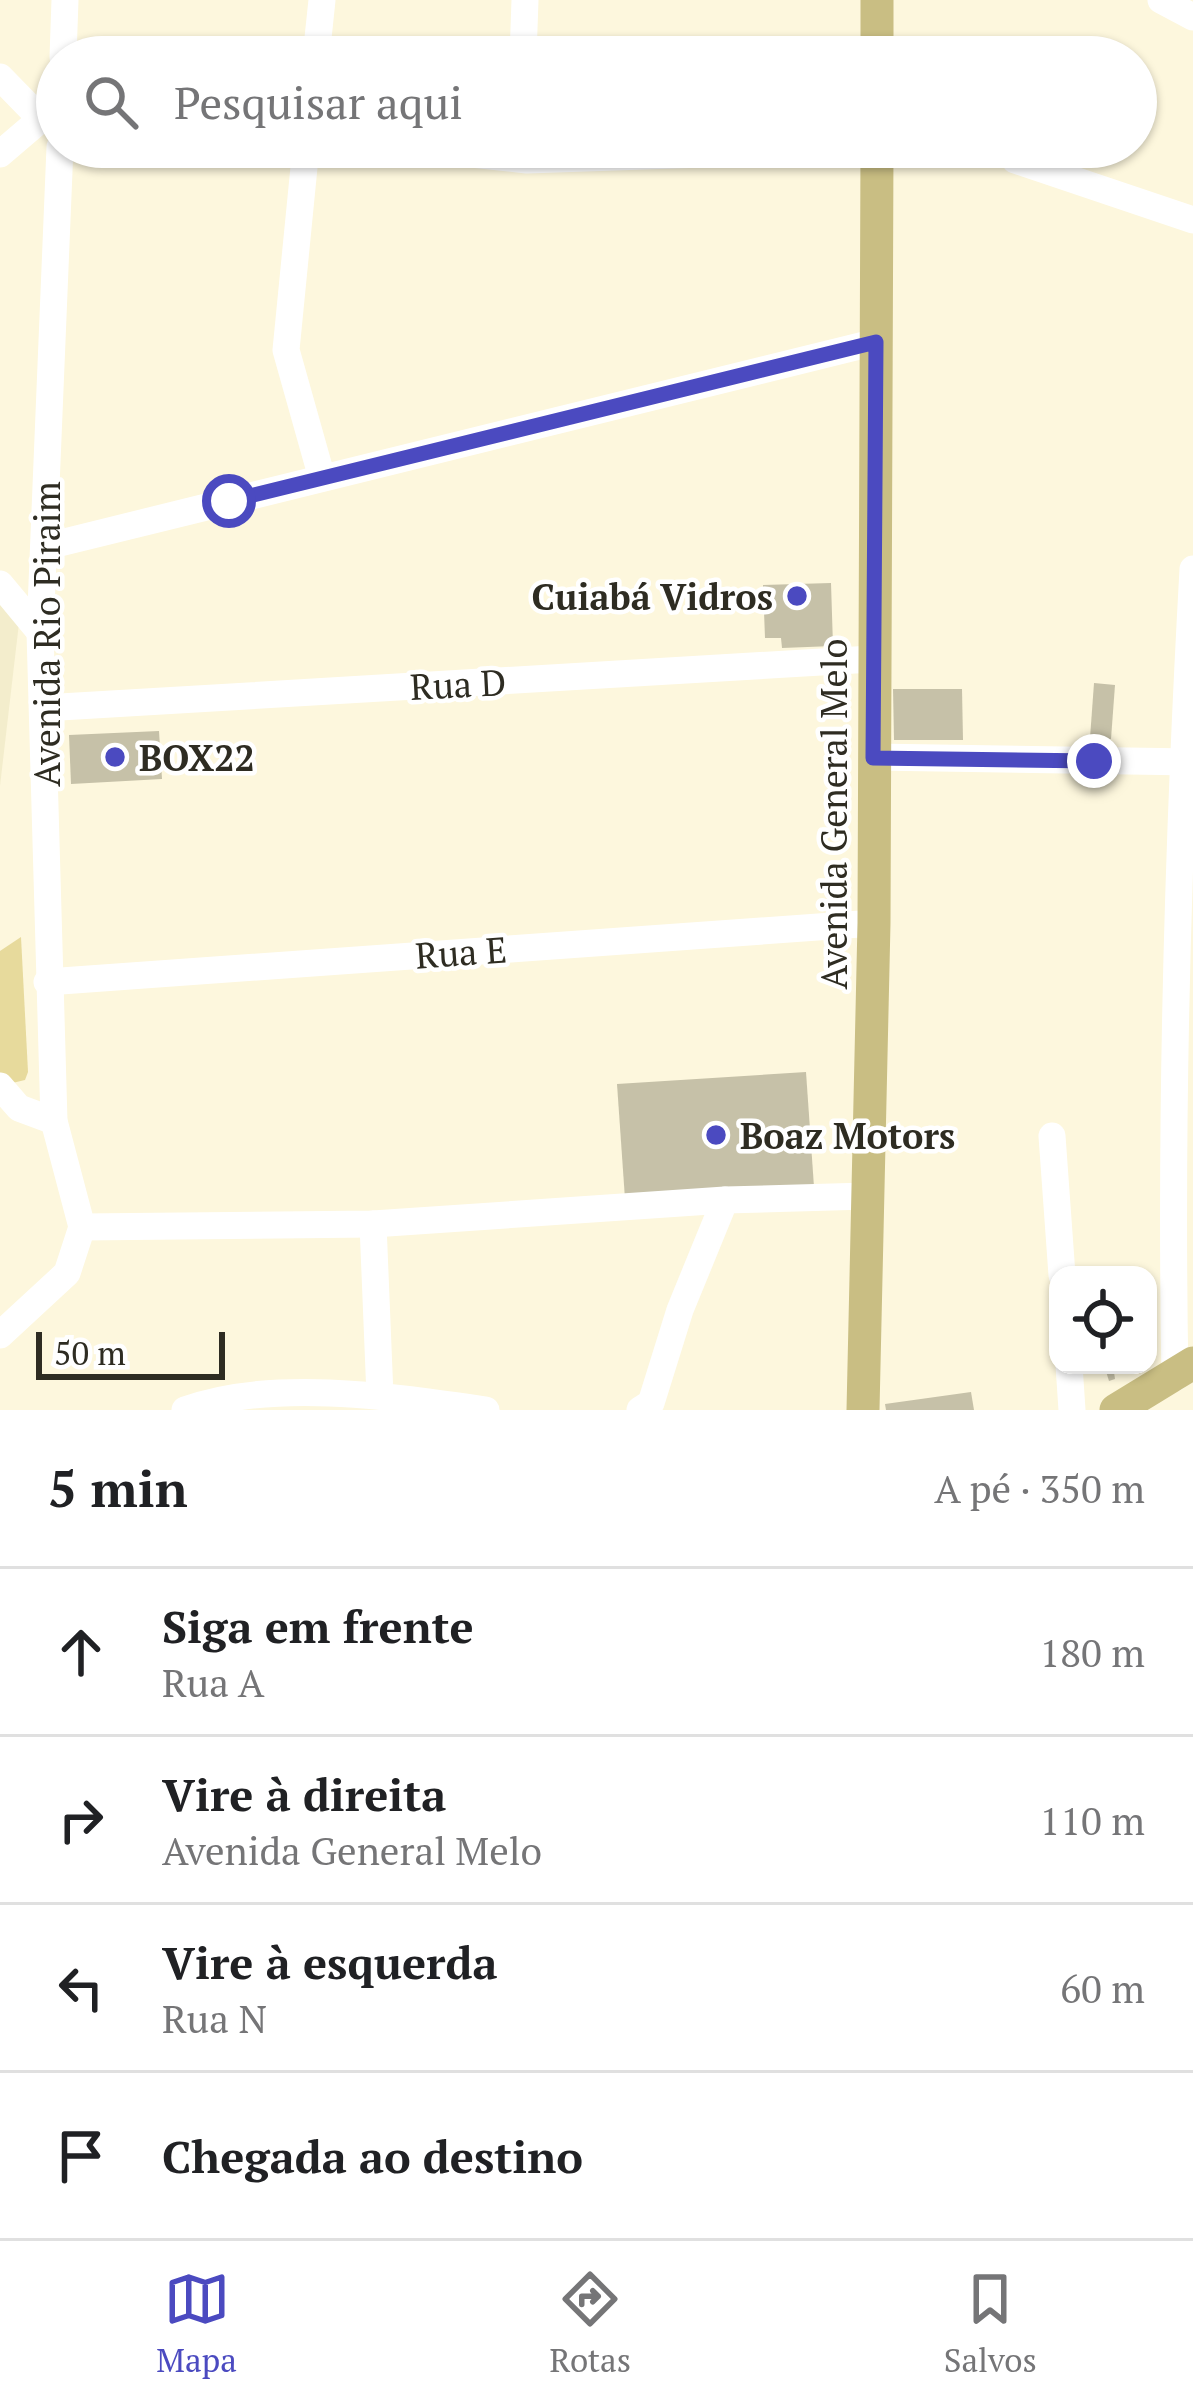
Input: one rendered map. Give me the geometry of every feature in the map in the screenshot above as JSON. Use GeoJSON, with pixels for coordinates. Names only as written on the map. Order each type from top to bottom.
{"type":"FeatureCollection","features":[{"type":"Feature","properties":{"kind":"main road"},"geometry":{"type":"LineString","coordinates":[[877,0],[877,36]]}},
{"type":"Feature","properties":{"kind":"main road","name":"Avenida General Melo"},"geometry":{"type":"LineString","coordinates":[[863,1410],[874,923],[877,168]]}},
{"type":"Feature","properties":{"kind":"main road"},"geometry":{"type":"LineString","coordinates":[[1116,1410],[1184,1370]]}},
{"type":"Feature","properties":{"kind":"street"},"geometry":{"type":"LineString","coordinates":[[64,36],[65,0]]}},
{"type":"Feature","properties":{"kind":"street"},"geometry":{"type":"LineString","coordinates":[[318,36],[322,0]]}},
{"type":"Feature","properties":{"kind":"street"},"geometry":{"type":"LineString","coordinates":[[524,36],[525,0]]}},
{"type":"Feature","properties":{"kind":"street"},"geometry":{"type":"LineString","coordinates":[[1161,0],[1193,17]]}},
{"type":"Feature","properties":{"kind":"street"},"geometry":{"type":"LineString","coordinates":[[0,77],[36,109]]}},
{"type":"Feature","properties":{"kind":"street"},"geometry":{"type":"LineString","coordinates":[[0,154],[36,129]]}},
{"type":"Feature","properties":{"kind":"street","name":"Avenida Rio Piraim"},"geometry":{"type":"LineString","coordinates":[[59,168],[40,632],[47,982],[54,1121],[82,1227]]}},
{"type":"Feature","properties":{"kind":"street"},"geometry":{"type":"LineString","coordinates":[[304,168],[286,350],[322,478]]}},
{"type":"Feature","properties":{"kind":"street"},"geometry":{"type":"LineString","coordinates":[[1039,168],[1193,220]]}},
{"type":"Feature","properties":{"kind":"street"},"geometry":{"type":"LineString","coordinates":[[44,547],[876,342]]}},
{"type":"Feature","properties":{"kind":"street"},"geometry":{"type":"LineString","coordinates":[[1184,1370],[1172,1232],[1193,569]]}},
{"type":"Feature","properties":{"kind":"street"},"geometry":{"type":"LineString","coordinates":[[0,584],[40,632]]}},
{"type":"Feature","properties":{"kind":"street","name":"Rua D"},"geometry":{"type":"LineString","coordinates":[[43,708],[872,659]]}},
{"type":"Feature","properties":{"kind":"street"},"geometry":{"type":"LineString","coordinates":[[873,758],[1188,763]]}},
{"type":"Feature","properties":{"kind":"street","name":"Rua E"},"geometry":{"type":"LineString","coordinates":[[47,982],[874,923]]}},
{"type":"Feature","properties":{"kind":"street"},"geometry":{"type":"LineString","coordinates":[[0,1086],[19,1108],[54,1121]]}},
{"type":"Feature","properties":{"kind":"street"},"geometry":{"type":"LineString","coordinates":[[1052,1136],[1061,1266]]}},
{"type":"Feature","properties":{"kind":"street"},"geometry":{"type":"LineString","coordinates":[[0,1335],[67,1273],[82,1227],[373,1224],[725,1200],[867,1196]]}},
{"type":"Feature","properties":{"kind":"street"},"geometry":{"type":"LineString","coordinates":[[640,1410],[650,1402],[680,1310],[725,1200]]}},
{"type":"Feature","properties":{"kind":"street"},"geometry":{"type":"LineString","coordinates":[[373,1224],[380,1396]]}},
{"type":"Feature","properties":{"kind":"street"},"geometry":{"type":"LineString","coordinates":[[1070,1374],[1072,1410]]}},
{"type":"Feature","properties":{"kind":"street"},"geometry":{"type":"LineString","coordinates":[[185,1410],[226,1396],[380,1396],[486,1410]]}},
{"type":"Feature","properties":{"kind":"shaded area"},"geometry":{"type":"Polygon","coordinates":[[[0,601],[19,623],[0,786],[0,601]]]}},
{"type":"Feature","properties":{"kind":"shaded area"},"geometry":{"type":"Polygon","coordinates":[[[21,937],[28,1072],[25,1080],[8,1084],[0,1075],[0,951],[21,937]]]}},
{"type":"Feature","properties":{"kind":"building"},"geometry":{"type":"Polygon","coordinates":[[[831,583],[833,646],[782,648],[781,638],[765,638],[763,585],[831,583]]]}},
{"type":"Feature","properties":{"kind":"building"},"geometry":{"type":"Polygon","coordinates":[[[1094,683],[1115,685],[1111,739],[1090,738],[1094,683]]]}},
{"type":"Feature","properties":{"kind":"building"},"geometry":{"type":"Polygon","coordinates":[[[893,689],[962,689],[963,740],[894,740],[893,689]]]}},
{"type":"Feature","properties":{"kind":"building","name":"BOX22"},"geometry":{"type":"Polygon","coordinates":[[[159,731],[162,779],[71,784],[69,735],[159,731]]]}},
{"type":"Feature","properties":{"kind":"building","name":"Boaz Motors"},"geometry":{"type":"Polygon","coordinates":[[[806,1072],[814,1187],[625,1199],[617,1084],[806,1072]]]}},
{"type":"Feature","properties":{"kind":"building"},"geometry":{"type":"Polygon","coordinates":[[[971,1392],[974,1410],[886,1410],[885,1404],[971,1392]]]}},
{"type":"Feature","properties":{"kind":"place","name":"Cuiabá Vidros"},"geometry":{"type":"Point","coordinates":[797,596]}},
{"type":"Feature","properties":{"kind":"place","name":"BOX22"},"geometry":{"type":"Point","coordinates":[115,757]}},
{"type":"Feature","properties":{"kind":"place","name":"Boaz Motors"},"geometry":{"type":"Point","coordinates":[716,1135]}},
{"type":"Feature","properties":{"kind":"route"},"geometry":{"type":"LineString","coordinates":[[229,501],[876,342],[873,758],[1094,761]]}}]}
